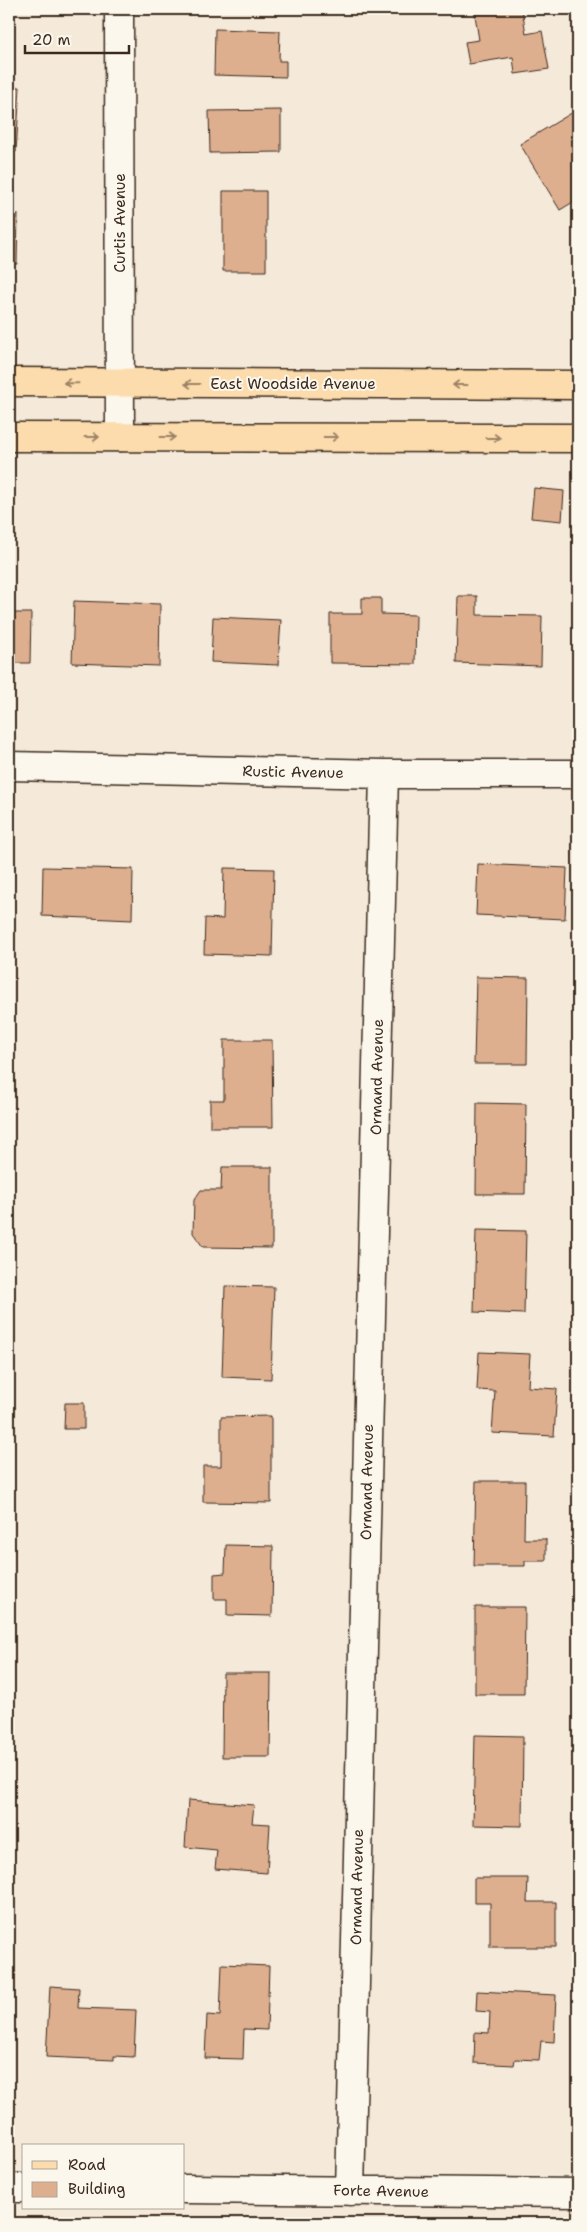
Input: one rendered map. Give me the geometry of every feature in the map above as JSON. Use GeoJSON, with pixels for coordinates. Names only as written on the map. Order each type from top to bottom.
{"type":"FeatureCollection","features":[{"type":"Feature","properties":{"kind":"main road","name":"East Woodside Avenue"},"geometry":{"type":"LineString","coordinates":[[9,382],[578,385]]}},
{"type":"Feature","properties":{"kind":"main road"},"geometry":{"type":"LineString","coordinates":[[9,438],[578,438]]}},
{"type":"Feature","properties":{"kind":"street","name":"Curtis Avenue"},"geometry":{"type":"LineString","coordinates":[[119,9],[120,437]]}},
{"type":"Feature","properties":{"kind":"street","name":"Rustic Avenue"},"geometry":{"type":"LineString","coordinates":[[9,766],[384,774],[578,774]]}},
{"type":"Feature","properties":{"kind":"street","name":"Ormand Avenue"},"geometry":{"type":"LineString","coordinates":[[350,2190],[384,774]]}},
{"type":"Feature","properties":{"kind":"street"},"geometry":{"type":"LineString","coordinates":[[9,2188],[22,2188]]}},
{"type":"Feature","properties":{"kind":"street","name":"Forte Avenue"},"geometry":{"type":"LineString","coordinates":[[185,2190],[578,2193]]}},
{"type":"Feature","properties":{"kind":"building"},"geometry":{"type":"Polygon","coordinates":[[[474,9],[522,9],[526,34],[542,31],[549,69],[515,74],[513,57],[469,64],[465,42],[479,40],[474,9]]]}},
{"type":"Feature","properties":{"kind":"building"},"geometry":{"type":"Polygon","coordinates":[[[215,29],[280,31],[279,61],[286,61],[286,77],[214,75],[215,29]]]}},
{"type":"Feature","properties":{"kind":"building"},"geometry":{"type":"Polygon","coordinates":[[[9,87],[20,87],[16,152],[9,152],[9,87]]]}},
{"type":"Feature","properties":{"kind":"building"},"geometry":{"type":"Polygon","coordinates":[[[281,110],[281,152],[210,153],[209,111],[281,110]]]}},
{"type":"Feature","properties":{"kind":"building"},"geometry":{"type":"Polygon","coordinates":[[[575,111],[578,117],[578,136],[573,140],[578,149],[578,199],[560,210],[520,144],[575,111]]]}},
{"type":"Feature","properties":{"kind":"building"},"geometry":{"type":"Polygon","coordinates":[[[223,191],[266,191],[266,271],[223,271],[223,191]]]}},
{"type":"Feature","properties":{"kind":"building"},"geometry":{"type":"Polygon","coordinates":[[[9,214],[18,214],[17,264],[9,264],[9,214]]]}},
{"type":"Feature","properties":{"kind":"building"},"geometry":{"type":"Polygon","coordinates":[[[534,488],[564,491],[562,521],[531,518],[534,488]]]}},
{"type":"Feature","properties":{"kind":"building"},"geometry":{"type":"Polygon","coordinates":[[[458,596],[477,596],[477,615],[542,616],[541,666],[456,663],[458,596]]]}},
{"type":"Feature","properties":{"kind":"building"},"geometry":{"type":"Polygon","coordinates":[[[362,598],[381,598],[381,614],[416,615],[415,664],[330,663],[330,614],[362,614],[362,598]]]}},
{"type":"Feature","properties":{"kind":"building"},"geometry":{"type":"Polygon","coordinates":[[[74,601],[160,604],[159,666],[72,663],[74,601]]]}},
{"type":"Feature","properties":{"kind":"building"},"geometry":{"type":"Polygon","coordinates":[[[9,613],[31,613],[30,663],[9,663],[9,613]]]}},
{"type":"Feature","properties":{"kind":"building"},"geometry":{"type":"Polygon","coordinates":[[[213,617],[281,620],[278,665],[211,662],[213,617]]]}},
{"type":"Feature","properties":{"kind":"building"},"geometry":{"type":"Polygon","coordinates":[[[478,864],[567,868],[565,919],[476,915],[478,864]]]}},
{"type":"Feature","properties":{"kind":"building"},"geometry":{"type":"Polygon","coordinates":[[[43,867],[133,869],[132,920],[42,916],[43,867]]]}},
{"type":"Feature","properties":{"kind":"building"},"geometry":{"type":"Polygon","coordinates":[[[224,868],[274,869],[272,956],[204,954],[205,918],[223,919],[224,868]]]}},
{"type":"Feature","properties":{"kind":"building"},"geometry":{"type":"Polygon","coordinates":[[[476,977],[528,978],[527,1064],[474,1064],[476,977]]]}},
{"type":"Feature","properties":{"kind":"building"},"geometry":{"type":"Polygon","coordinates":[[[224,1040],[272,1040],[273,1127],[210,1127],[210,1100],[224,1100],[224,1040]]]}},
{"type":"Feature","properties":{"kind":"building"},"geometry":{"type":"Polygon","coordinates":[[[477,1103],[526,1104],[525,1194],[476,1194],[477,1103]]]}},
{"type":"Feature","properties":{"kind":"building"},"geometry":{"type":"Polygon","coordinates":[[[222,1167],[272,1167],[272,1248],[203,1247],[193,1233],[194,1200],[201,1190],[221,1190],[222,1167]]]}},
{"type":"Feature","properties":{"kind":"building"},"geometry":{"type":"Polygon","coordinates":[[[476,1230],[526,1231],[524,1314],[474,1312],[476,1230]]]}},
{"type":"Feature","properties":{"kind":"building"},"geometry":{"type":"Polygon","coordinates":[[[225,1286],[274,1287],[271,1379],[222,1377],[225,1286]]]}},
{"type":"Feature","properties":{"kind":"building"},"geometry":{"type":"Polygon","coordinates":[[[479,1352],[530,1354],[528,1387],[557,1389],[554,1436],[492,1433],[495,1391],[477,1390],[479,1352]]]}},
{"type":"Feature","properties":{"kind":"building"},"geometry":{"type":"Polygon","coordinates":[[[65,1403],[84,1403],[84,1429],[64,1429],[65,1403]]]}},
{"type":"Feature","properties":{"kind":"building"},"geometry":{"type":"Polygon","coordinates":[[[271,1416],[271,1503],[203,1502],[203,1466],[221,1466],[221,1417],[271,1416]]]}},
{"type":"Feature","properties":{"kind":"building"},"geometry":{"type":"Polygon","coordinates":[[[476,1481],[525,1481],[524,1539],[546,1539],[546,1561],[525,1561],[525,1566],[474,1566],[476,1481]]]}},
{"type":"Feature","properties":{"kind":"building"},"geometry":{"type":"Polygon","coordinates":[[[226,1545],[273,1546],[272,1616],[227,1615],[227,1599],[214,1599],[214,1574],[225,1573],[226,1545]]]}},
{"type":"Feature","properties":{"kind":"building"},"geometry":{"type":"Polygon","coordinates":[[[475,1607],[525,1607],[524,1694],[475,1694],[475,1607]]]}},
{"type":"Feature","properties":{"kind":"building"},"geometry":{"type":"Polygon","coordinates":[[[223,1673],[271,1673],[270,1757],[222,1757],[223,1673]]]}},
{"type":"Feature","properties":{"kind":"building"},"geometry":{"type":"Polygon","coordinates":[[[475,1735],[523,1736],[522,1826],[473,1825],[475,1735]]]}},
{"type":"Feature","properties":{"kind":"building"},"geometry":{"type":"Polygon","coordinates":[[[188,1800],[254,1805],[252,1823],[270,1824],[267,1873],[215,1869],[217,1850],[185,1847],[188,1800]]]}},
{"type":"Feature","properties":{"kind":"building"},"geometry":{"type":"Polygon","coordinates":[[[474,1878],[528,1878],[527,1902],[556,1902],[556,1947],[490,1947],[490,1903],[474,1903],[474,1878]]]}},
{"type":"Feature","properties":{"kind":"building"},"geometry":{"type":"Polygon","coordinates":[[[222,1964],[269,1966],[267,2030],[244,2029],[243,2059],[205,2058],[207,2015],[220,2016],[222,1964]]]}},
{"type":"Feature","properties":{"kind":"building"},"geometry":{"type":"Polygon","coordinates":[[[50,1986],[79,1988],[78,2008],[136,2010],[134,2057],[114,2056],[114,2060],[46,2057],[50,1986]]]}},
{"type":"Feature","properties":{"kind":"building"},"geometry":{"type":"Polygon","coordinates":[[[477,1991],[556,1995],[554,2042],[541,2041],[539,2060],[515,2059],[514,2065],[474,2063],[475,2032],[489,2033],[490,2012],[476,2011],[477,1991]]]}}]}
